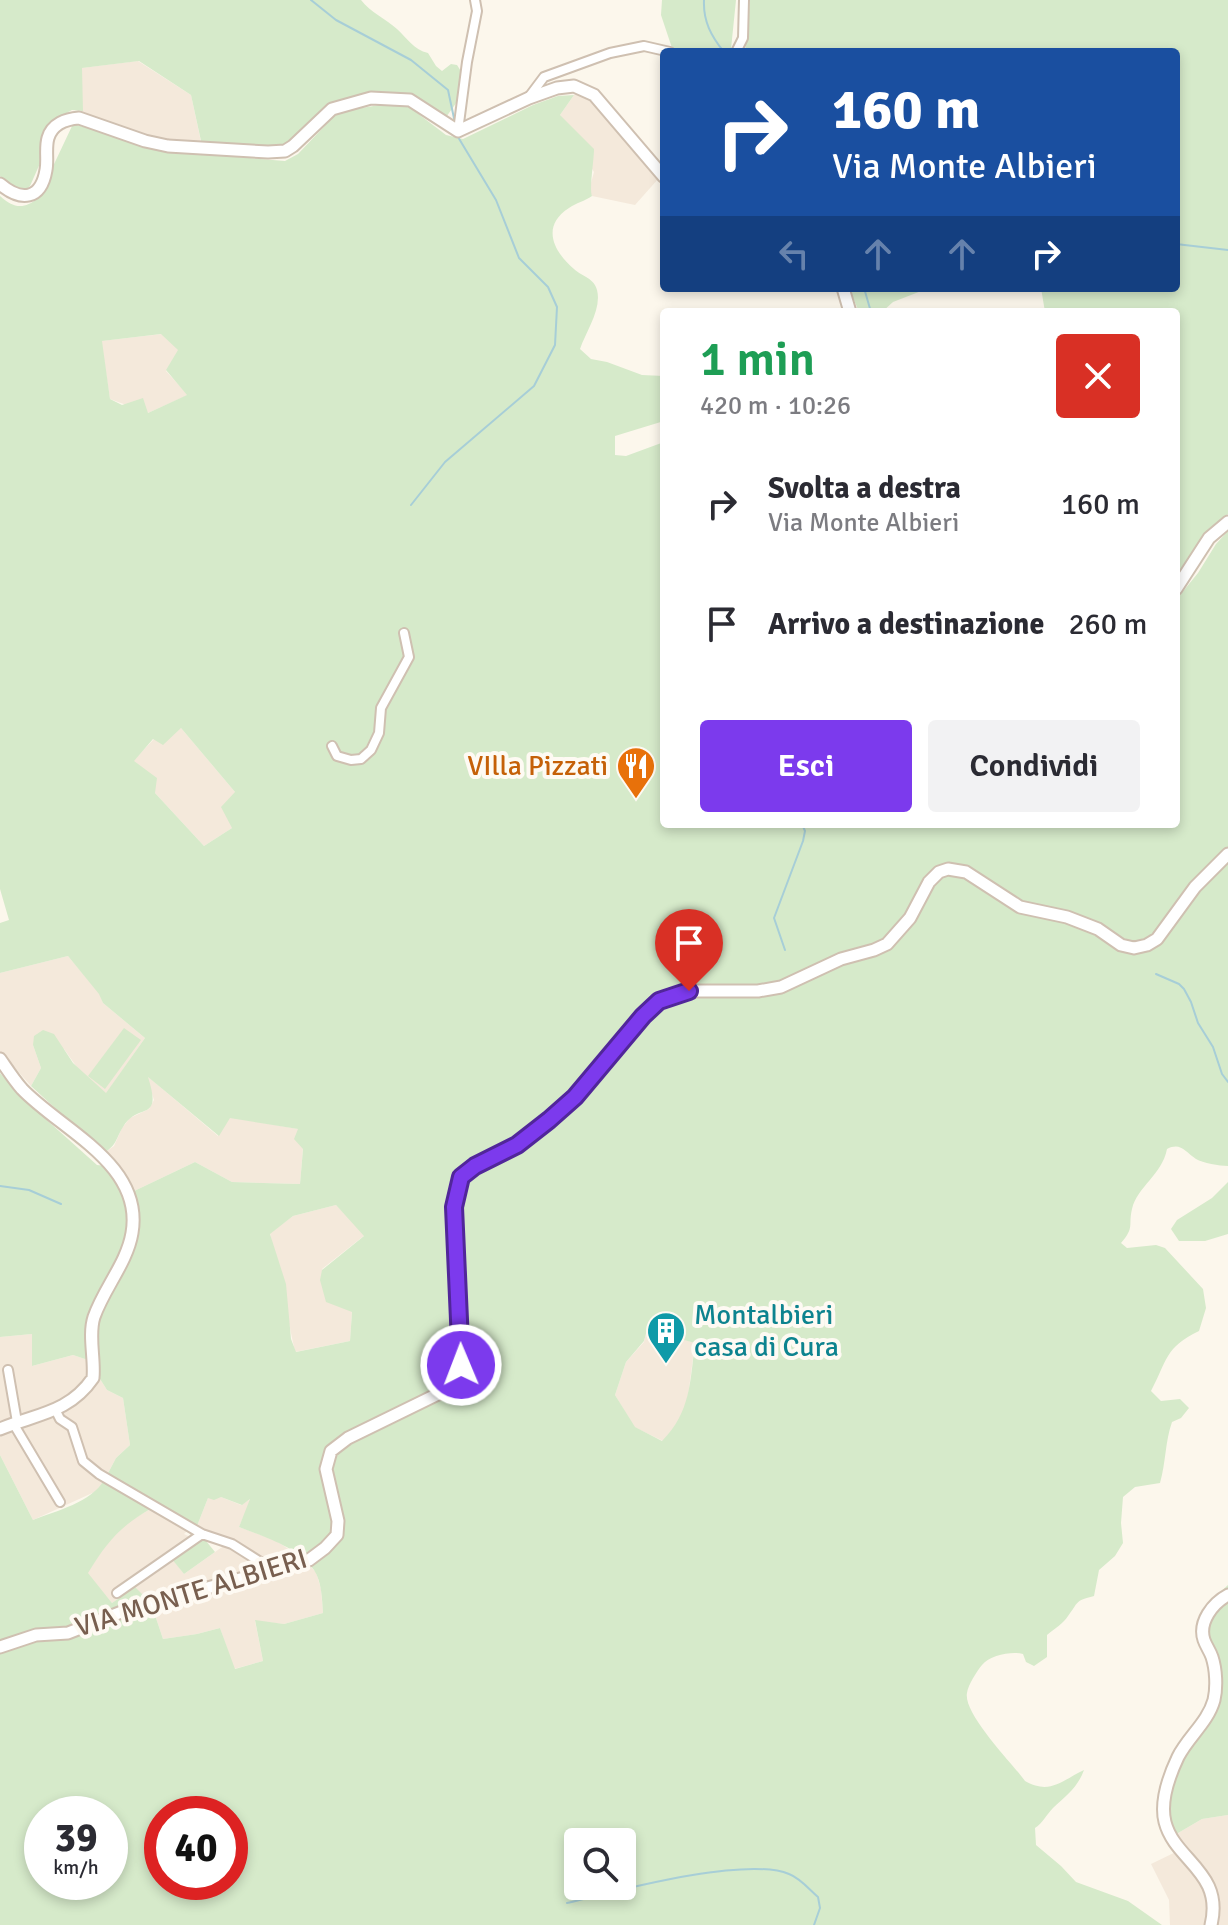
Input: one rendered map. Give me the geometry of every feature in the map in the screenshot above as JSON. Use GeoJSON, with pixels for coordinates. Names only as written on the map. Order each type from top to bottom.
{"type":"FeatureCollection","features":[{"type":"Feature","properties":{"kind":"street"},"geometry":{"type":"LineString","coordinates":[[457,130],[477,11],[475,0]]}},
{"type":"Feature","properties":{"kind":"street"},"geometry":{"type":"LineString","coordinates":[[738,48],[743,38],[744,0]]}},
{"type":"Feature","properties":{"kind":"street"},"geometry":{"type":"LineString","coordinates":[[529,98],[544,77],[610,53],[644,46],[660,50]]}},
{"type":"Feature","properties":{"kind":"street"},"geometry":{"type":"LineString","coordinates":[[457,130],[529,98],[557,88],[574,86],[594,95],[660,172]]}},
{"type":"Feature","properties":{"kind":"street"},"geometry":{"type":"LineString","coordinates":[[0,184],[18,195],[30,196],[40,189],[46,172],[48,137],[58,124],[69,119],[79,118],[168,146],[285,151],[332,109],[371,98],[410,100],[457,130]]}},
{"type":"Feature","properties":{"kind":"street"},"geometry":{"type":"LineString","coordinates":[[1180,583],[1209,538],[1228,522]]}},
{"type":"Feature","properties":{"kind":"street"},"geometry":{"type":"LineString","coordinates":[[332,746],[337,756],[351,760],[361,759],[371,750],[379,733],[381,708],[409,657],[404,633]]}},
{"type":"Feature","properties":{"kind":"street","name":"VIA MONTE ALBIERI"},"geometry":{"type":"LineString","coordinates":[[0,1647],[36,1635],[68,1633],[124,1611],[309,1560],[337,1535],[338,1521],[326,1469],[331,1451],[348,1438],[438,1394],[454,1379],[461,1365],[454,1207],[461,1177],[475,1166],[517,1145],[575,1097],[659,1001],[689,991],[758,991],[781,987],[841,959],[874,950],[887,944],[910,918],[929,882],[939,872],[948,869],[966,872],[1020,907],[1067,917],[1098,929],[1121,945],[1134,948],[1147,945],[1157,939],[1195,887],[1228,854]]}},
{"type":"Feature","properties":{"kind":"street"},"geometry":{"type":"LineString","coordinates":[[0,1059],[22,1089],[110,1164],[128,1191],[132,1204],[132,1233],[128,1246],[94,1317],[93,1378],[76,1397],[56,1411],[0,1429]]}},
{"type":"Feature","properties":{"kind":"street"},"geometry":{"type":"LineString","coordinates":[[8,1370],[15,1423],[60,1502]]}},
{"type":"Feature","properties":{"kind":"street"},"geometry":{"type":"LineString","coordinates":[[56,1411],[60,1419],[72,1427],[83,1461],[90,1467],[202,1534],[232,1544],[273,1570]]}},
{"type":"Feature","properties":{"kind":"street"},"geometry":{"type":"LineString","coordinates":[[117,1593],[202,1534]]}},
{"type":"Feature","properties":{"kind":"street"},"geometry":{"type":"LineString","coordinates":[[1211,1925],[1212,1895],[1206,1881],[1171,1836],[1165,1824],[1162,1802],[1179,1755],[1213,1702],[1216,1684],[1213,1657],[1202,1637],[1213,1605],[1228,1595]]}},
{"type":"Feature","properties":{"kind":"shaded area"},"geometry":{"type":"Polygon","coordinates":[[[138,61],[191,95],[201,142],[199,153],[153,146],[81,125],[81,68],[138,61]]]}},
{"type":"Feature","properties":{"kind":"shaded area"},"geometry":{"type":"Polygon","coordinates":[[[580,94],[595,101],[659,178],[635,205],[592,196],[589,190],[594,172],[560,115],[574,95],[580,94]]]}},
{"type":"Feature","properties":{"kind":"shaded area"},"geometry":{"type":"Polygon","coordinates":[[[162,334],[179,350],[166,371],[188,395],[148,413],[110,399],[101,341],[162,334]]]}},
{"type":"Feature","properties":{"kind":"shaded area"},"geometry":{"type":"Polygon","coordinates":[[[181,728],[235,792],[232,828],[204,846],[155,793],[133,761],[154,739],[181,728]]]}},
{"type":"Feature","properties":{"kind":"shaded area"},"geometry":{"type":"Polygon","coordinates":[[[68,956],[100,994],[103,1003],[145,1038],[106,1094],[81,1073],[64,1049],[33,1045],[41,1068],[31,1086],[0,1054],[0,973],[68,956]]]}},
{"type":"Feature","properties":{"kind":"shaded area"},"geometry":{"type":"Polygon","coordinates":[[[146,1075],[218,1136],[229,1117],[298,1129],[303,1148],[300,1184],[232,1182],[195,1162],[130,1193],[104,1153],[114,1146],[130,1118],[149,1109],[154,1100],[146,1075]]]}},
{"type":"Feature","properties":{"kind":"shaded area"},"geometry":{"type":"Polygon","coordinates":[[[336,1205],[365,1235],[322,1269],[352,1311],[350,1341],[295,1352],[270,1233],[293,1216],[336,1205]]]}},
{"type":"Feature","properties":{"kind":"shaded area"},"geometry":{"type":"Polygon","coordinates":[[[647,1329],[695,1343],[687,1404],[676,1427],[663,1441],[634,1427],[615,1395],[626,1362],[644,1342],[647,1329]]]}},
{"type":"Feature","properties":{"kind":"shaded area"},"geometry":{"type":"Polygon","coordinates":[[[32,1334],[32,1366],[73,1355],[88,1360],[107,1390],[123,1398],[130,1445],[116,1458],[99,1490],[33,1520],[0,1455],[0,1337],[32,1334]]]}},
{"type":"Feature","properties":{"kind":"shaded area"},"geometry":{"type":"Polygon","coordinates":[[[221,1497],[241,1505],[252,1498],[239,1527],[275,1540],[302,1558],[316,1572],[323,1613],[284,1624],[255,1621],[263,1661],[234,1669],[220,1628],[163,1639],[151,1603],[135,1588],[112,1603],[87,1573],[107,1543],[126,1523],[152,1508],[189,1529],[184,1534],[190,1537],[168,1553],[184,1574],[232,1540],[197,1526],[208,1498],[221,1497]]]}},
{"type":"Feature","properties":{"kind":"shaded area"},"geometry":{"type":"Polygon","coordinates":[[[1228,1815],[1228,1925],[1170,1925],[1169,1900],[1151,1864],[1182,1849],[1173,1836],[1202,1819],[1228,1815]]]}},
{"type":"Feature","properties":{"kind":"green space"},"geometry":{"type":"Polygon","coordinates":[[[0,0],[361,0],[415,46],[428,53],[442,71],[451,64],[457,65],[464,76],[459,99],[444,120],[411,94],[382,92],[332,103],[289,145],[202,154],[285,161],[298,154],[338,112],[397,102],[404,103],[446,135],[463,139],[533,105],[558,96],[574,95],[560,115],[594,149],[592,196],[560,215],[555,223],[553,238],[560,254],[574,269],[591,280],[597,290],[595,312],[580,349],[591,359],[642,375],[660,376],[660,422],[615,436],[615,455],[626,456],[660,443],[660,828],[1180,828],[1180,595],[1228,531],[1228,1166],[1199,1160],[1179,1147],[1167,1149],[1160,1166],[1135,1201],[1130,1230],[1121,1243],[1127,1248],[1156,1245],[1165,1248],[1203,1289],[1206,1308],[1199,1331],[1173,1349],[1151,1391],[1161,1401],[1180,1399],[1189,1408],[1181,1418],[1172,1422],[1160,1483],[1135,1487],[1123,1497],[1123,1543],[1115,1556],[1099,1570],[1094,1596],[1078,1603],[1064,1621],[1047,1635],[1047,1657],[1034,1666],[1018,1653],[990,1659],[982,1665],[967,1693],[968,1702],[980,1725],[1025,1781],[1049,1787],[1084,1770],[1075,1786],[1035,1828],[1036,1845],[1076,1882],[1128,1901],[1162,1925],[0,1925],[0,1455],[33,1520],[82,1500],[104,1480],[152,1508],[115,1536],[88,1573],[112,1603],[135,1587],[151,1603],[163,1639],[220,1628],[235,1669],[263,1661],[255,1620],[284,1624],[323,1613],[319,1580],[307,1562],[280,1544],[239,1527],[250,1499],[242,1505],[221,1497],[214,1500],[208,1498],[197,1526],[106,1477],[116,1458],[130,1445],[123,1398],[107,1390],[88,1360],[73,1355],[32,1366],[32,1334],[0,1337],[0,1073],[20,1096],[97,1165],[116,1167],[130,1193],[195,1162],[232,1182],[300,1184],[303,1149],[294,1139],[298,1129],[230,1118],[219,1136],[148,1077],[153,1101],[151,1107],[129,1119],[114,1144],[104,1153],[31,1086],[41,1068],[33,1045],[34,1036],[43,1030],[54,1034],[73,1063],[106,1093],[145,1038],[103,1003],[68,956],[0,973],[0,923],[9,920],[0,889],[0,196],[19,206],[38,198],[73,124],[153,146],[199,152],[201,141],[191,95],[139,61],[82,68],[83,111],[72,110],[61,116],[26,190],[16,192],[0,176],[0,0]],[[161,334],[102,341],[110,399],[122,405],[143,398],[148,413],[187,395],[166,370],[178,350],[161,334]],[[181,728],[163,745],[153,739],[134,761],[157,778],[155,793],[204,846],[232,828],[221,807],[235,792],[181,728]],[[336,1205],[293,1216],[270,1234],[286,1284],[291,1339],[296,1352],[350,1341],[352,1312],[326,1302],[320,1280],[322,1270],[364,1236],[336,1205]],[[647,1330],[644,1341],[626,1362],[615,1395],[635,1427],[662,1441],[672,1430],[684,1407],[695,1343],[647,1330]]]}},
{"type":"Feature","properties":{"kind":"green space"},"geometry":{"type":"Polygon","coordinates":[[[662,0],[736,0],[731,48],[672,48],[661,15],[662,0]]]}},
{"type":"Feature","properties":{"kind":"green space"},"geometry":{"type":"Polygon","coordinates":[[[750,0],[1228,0],[1228,514],[1209,529],[1180,571],[1180,308],[1044,308],[1042,292],[1180,292],[1180,48],[745,48],[750,0]]]}},
{"type":"Feature","properties":{"kind":"green space"},"geometry":{"type":"Polygon","coordinates":[[[851,292],[919,292],[893,302],[886,308],[857,308],[851,292]]]}},
{"type":"Feature","properties":{"kind":"green space"},"geometry":{"type":"Polygon","coordinates":[[[124,1028],[141,1040],[105,1089],[88,1076],[124,1028]]]}},
{"type":"Feature","properties":{"kind":"green space"},"geometry":{"type":"Polygon","coordinates":[[[1228,1182],[1228,1234],[1205,1241],[1179,1241],[1171,1229],[1177,1220],[1212,1198],[1228,1182]]]}},
{"type":"Feature","properties":{"kind":"green space"},"geometry":{"type":"Polygon","coordinates":[[[202,1536],[215,1552],[184,1574],[171,1558],[202,1536]]]}},
{"type":"Feature","properties":{"kind":"green space"},"geometry":{"type":"Polygon","coordinates":[[[1228,1585],[1228,1815],[1202,1819],[1173,1836],[1166,1805],[1180,1758],[1210,1713],[1217,1673],[1197,1624],[1207,1604],[1228,1585]]]}},
{"type":"Feature","properties":{"kind":"waterway"},"geometry":{"type":"LineString","coordinates":[[311,0],[336,20],[411,60],[448,90],[455,123]]}},
{"type":"Feature","properties":{"kind":"waterway"},"geometry":{"type":"LineString","coordinates":[[704,0],[709,28],[721,48]]}},
{"type":"Feature","properties":{"kind":"waterway"},"geometry":{"type":"LineString","coordinates":[[411,505],[445,462],[534,386],[555,345],[557,307],[548,287],[519,258],[496,200],[458,137]]}},
{"type":"Feature","properties":{"kind":"waterway"},"geometry":{"type":"LineString","coordinates":[[1180,244],[1228,250]]}},
{"type":"Feature","properties":{"kind":"waterway"},"geometry":{"type":"LineString","coordinates":[[865,292],[870,308]]}},
{"type":"Feature","properties":{"kind":"waterway"},"geometry":{"type":"LineString","coordinates":[[785,950],[774,918],[803,841],[804,828]]}},
{"type":"Feature","properties":{"kind":"waterway"},"geometry":{"type":"LineString","coordinates":[[1156,974],[1184,989],[1228,1082]]}},
{"type":"Feature","properties":{"kind":"waterway"},"geometry":{"type":"LineString","coordinates":[[0,1186],[29,1190],[61,1204]]}},
{"type":"Feature","properties":{"kind":"waterway"},"geometry":{"type":"LineString","coordinates":[[567,1903],[680,1877],[743,1869],[769,1870],[793,1876],[818,1897],[820,1908],[814,1925]]}},
{"type":"Feature","properties":{"kind":"place","name":"VIlla Pizzati"},"geometry":{"type":"Point","coordinates":[636,800]}},
{"type":"Feature","properties":{"kind":"place","name":"Montalbieri casa di Cura"},"geometry":{"type":"Point","coordinates":[666,1365]}},
{"type":"Feature","properties":{"kind":"route"},"geometry":{"type":"LineString","coordinates":[[461,1365],[454,1207],[461,1177],[475,1166],[517,1145],[549,1120],[575,1097],[659,1001],[689,991]]}}]}
